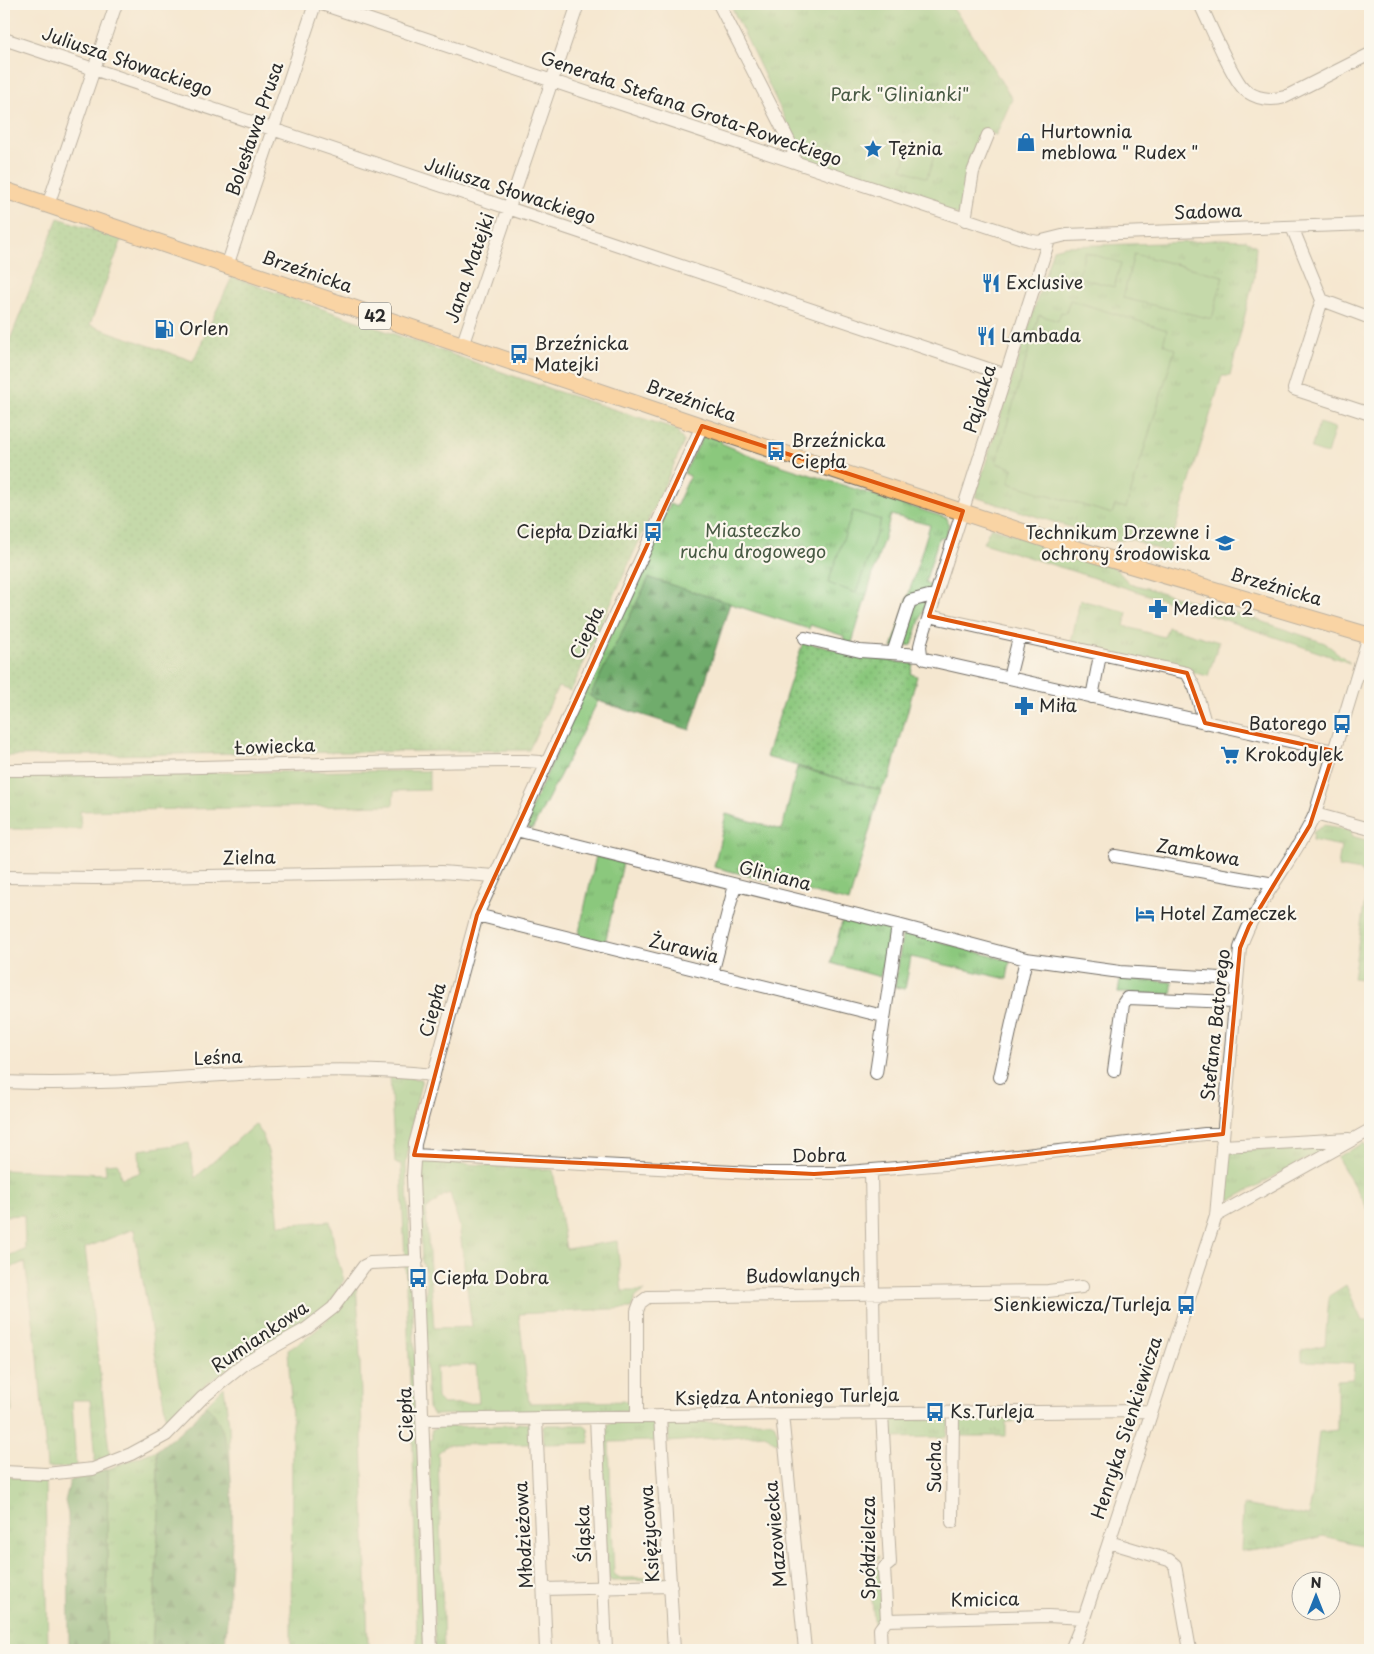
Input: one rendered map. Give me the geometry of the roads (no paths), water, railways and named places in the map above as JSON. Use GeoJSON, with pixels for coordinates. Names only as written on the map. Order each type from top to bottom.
{"type":"FeatureCollection","features":[{"type":"Feature","properties":{"kind":"main road","name":"Brzeźnicka"},"geometry":{"type":"LineString","coordinates":[[4,190],[702,426],[1152,572],[1370,636]]}},
{"type":"Feature","properties":{"kind":"street"},"geometry":{"type":"LineString","coordinates":[[48,205],[116,4]]}},
{"type":"Feature","properties":{"kind":"street","name":"Bolesława Prusa"},"geometry":{"type":"LineString","coordinates":[[227,266],[316,4]]}},
{"type":"Feature","properties":{"kind":"street","name":"Generała Stefana Grota-Roweckiego"},"geometry":{"type":"LineString","coordinates":[[322,4],[965,220],[1028,240],[1049,240]]}},
{"type":"Feature","properties":{"kind":"street","name":"Jana Matejki"},"geometry":{"type":"LineString","coordinates":[[462,346],[578,4]]}},
{"type":"Feature","properties":{"kind":"street"},"geometry":{"type":"LineString","coordinates":[[719,4],[793,149],[794,162]]}},
{"type":"Feature","properties":{"kind":"street"},"geometry":{"type":"LineString","coordinates":[[1200,4],[1238,80],[1245,90],[1260,97],[1271,99],[1284,97],[1370,54]]}},
{"type":"Feature","properties":{"kind":"street","name":"Juliusza Słowackiego"},"geometry":{"type":"LineString","coordinates":[[4,39],[1006,375]]}},
{"type":"Feature","properties":{"kind":"street"},"geometry":{"type":"LineString","coordinates":[[965,220],[973,172],[988,135]]}},
{"type":"Feature","properties":{"kind":"street","name":"Sadowa"},"geometry":{"type":"LineString","coordinates":[[1049,240],[1066,235],[1370,224]]}},
{"type":"Feature","properties":{"kind":"street"},"geometry":{"type":"LineString","coordinates":[[1292,227],[1322,300],[1294,389],[1370,414]]}},
{"type":"Feature","properties":{"kind":"street","name":"Pajdaka"},"geometry":{"type":"LineString","coordinates":[[963,511],[1049,240]]}},
{"type":"Feature","properties":{"kind":"street"},"geometry":{"type":"LineString","coordinates":[[1322,300],[1370,318]]}},
{"type":"Feature","properties":{"kind":"street","name":"Ciepła"},"geometry":{"type":"LineString","coordinates":[[431,1650],[414,1156],[477,915],[702,426]]}},
{"type":"Feature","properties":{"kind":"street"},"geometry":{"type":"LineString","coordinates":[[921,655],[920,646],[963,511]]}},
{"type":"Feature","properties":{"kind":"street"},"geometry":{"type":"LineString","coordinates":[[893,653],[910,601],[936,594]]}},
{"type":"Feature","properties":{"kind":"street"},"geometry":{"type":"LineString","coordinates":[[929,616],[1019,638],[1190,675],[1205,723]]}},
{"type":"Feature","properties":{"kind":"street","name":"Stefana Batorego"},"geometry":{"type":"LineString","coordinates":[[1223,1140],[1240,948],[1244,935],[1315,814],[1370,636]]}},
{"type":"Feature","properties":{"kind":"street"},"geometry":{"type":"LineString","coordinates":[[805,638],[860,651],[921,655],[925,659],[1334,752]]}},
{"type":"Feature","properties":{"kind":"street"},"geometry":{"type":"LineString","coordinates":[[1009,678],[1019,638]]}},
{"type":"Feature","properties":{"kind":"street"},"geometry":{"type":"LineString","coordinates":[[1092,697],[1100,655]]}},
{"type":"Feature","properties":{"kind":"street","name":"Łowiecka"},"geometry":{"type":"LineString","coordinates":[[4,770],[148,769],[394,761],[525,760],[540,762],[546,766]]}},
{"type":"Feature","properties":{"kind":"street"},"geometry":{"type":"LineString","coordinates":[[1315,814],[1370,829]]}},
{"type":"Feature","properties":{"kind":"street","name":"Gliniana"},"geometry":{"type":"LineString","coordinates":[[516,830],[898,925],[1026,959],[1120,972],[1237,979]]}},
{"type":"Feature","properties":{"kind":"street","name":"Zamkowa"},"geometry":{"type":"LineString","coordinates":[[1115,856],[1274,884]]}},
{"type":"Feature","properties":{"kind":"street","name":"Zielna"},"geometry":{"type":"LineString","coordinates":[[4,877],[97,878],[440,872],[494,876]]}},
{"type":"Feature","properties":{"kind":"street"},"geometry":{"type":"LineString","coordinates":[[712,974],[735,885]]}},
{"type":"Feature","properties":{"kind":"street","name":"Żurawia"},"geometry":{"type":"LineString","coordinates":[[477,915],[883,1016]]}},
{"type":"Feature","properties":{"kind":"street"},"geometry":{"type":"LineString","coordinates":[[876,1073],[898,925]]}},
{"type":"Feature","properties":{"kind":"street"},"geometry":{"type":"LineString","coordinates":[[1000,1077],[1026,959]]}},
{"type":"Feature","properties":{"kind":"street"},"geometry":{"type":"LineString","coordinates":[[1114,1072],[1123,1004],[1127,998],[1234,1002]]}},
{"type":"Feature","properties":{"kind":"street","name":"Leśna"},"geometry":{"type":"LineString","coordinates":[[4,1082],[98,1081],[323,1070],[434,1075]]}},
{"type":"Feature","properties":{"kind":"street"},"geometry":{"type":"LineString","coordinates":[[1216,1216],[1370,1130]]}},
{"type":"Feature","properties":{"kind":"street","name":"Dobra"},"geometry":{"type":"LineString","coordinates":[[414,1156],[753,1173],[814,1174],[871,1171],[1205,1134],[1223,1140]]}},
{"type":"Feature","properties":{"kind":"street"},"geometry":{"type":"LineString","coordinates":[[1223,1140],[1354,1139]]}},
{"type":"Feature","properties":{"kind":"street","name":"Henryka Sienkiewicza"},"geometry":{"type":"LineString","coordinates":[[1071,1650],[1084,1618],[1216,1216],[1223,1140]]}},
{"type":"Feature","properties":{"kind":"street"},"geometry":{"type":"LineString","coordinates":[[871,1171],[873,1293],[878,1413]]}},
{"type":"Feature","properties":{"kind":"street","name":"Rumiankowa"},"geometry":{"type":"LineString","coordinates":[[4,1472],[67,1473],[93,1469],[131,1454],[166,1435],[202,1398],[248,1362],[306,1329],[333,1308],[364,1266],[370,1262],[417,1262]]}},
{"type":"Feature","properties":{"kind":"street","name":"Budowlanych"},"geometry":{"type":"LineString","coordinates":[[637,1416],[637,1311],[640,1303],[648,1297],[1048,1291],[1082,1287]]}},
{"type":"Feature","properties":{"kind":"street","name":"Księdza Antoniego Turleja"},"geometry":{"type":"LineString","coordinates":[[424,1420],[782,1414],[1151,1411]]}},
{"type":"Feature","properties":{"kind":"street","name":"Sucha"},"geometry":{"type":"LineString","coordinates":[[952,1522],[953,1412]]}},
{"type":"Feature","properties":{"kind":"street","name":"Spółdzielcza"},"geometry":{"type":"LineString","coordinates":[[878,1413],[890,1563],[884,1568],[887,1620],[880,1629],[881,1650]]}},
{"type":"Feature","properties":{"kind":"street","name":"Mazowiecka"},"geometry":{"type":"LineString","coordinates":[[782,1414],[805,1650]]}},
{"type":"Feature","properties":{"kind":"street","name":"Księżycowa"},"geometry":{"type":"LineString","coordinates":[[660,1416],[674,1650]]}},
{"type":"Feature","properties":{"kind":"street","name":"Śląska"},"geometry":{"type":"LineString","coordinates":[[596,1417],[606,1650]]}},
{"type":"Feature","properties":{"kind":"street","name":"Młodzieżowa"},"geometry":{"type":"LineString","coordinates":[[536,1418],[546,1650]]}},
{"type":"Feature","properties":{"kind":"street"},"geometry":{"type":"LineString","coordinates":[[1109,1542],[1169,1560],[1175,1565],[1190,1650]]}},
{"type":"Feature","properties":{"kind":"street"},"geometry":{"type":"LineString","coordinates":[[544,1589],[671,1586]]}},
{"type":"Feature","properties":{"kind":"street","name":"Kmicica"},"geometry":{"type":"LineString","coordinates":[[887,1620],[1048,1616],[1084,1618]]}},
{"type":"Feature","properties":{"kind":"place","name":"Hurtownia meblowa \" Rudex \""},"geometry":{"type":"Point","coordinates":[1026,142]}},
{"type":"Feature","properties":{"kind":"place","name":"Tężnia"},"geometry":{"type":"Point","coordinates":[873,149]}},
{"type":"Feature","properties":{"kind":"place","name":"Exclusive"},"geometry":{"type":"Point","coordinates":[991,283]}},
{"type":"Feature","properties":{"kind":"place","name":"Orlen"},"geometry":{"type":"Point","coordinates":[164,329]}},
{"type":"Feature","properties":{"kind":"place","name":"Lambada"},"geometry":{"type":"Point","coordinates":[986,336]}},
{"type":"Feature","properties":{"kind":"place","name":"Brzeźnicka Matejki"},"geometry":{"type":"Point","coordinates":[519,354]}},
{"type":"Feature","properties":{"kind":"place","name":"Brzeźnicka Ciepła"},"geometry":{"type":"Point","coordinates":[776,451]}},
{"type":"Feature","properties":{"kind":"place","name":"Ciepła Działki"},"geometry":{"type":"Point","coordinates":[653,532]}},
{"type":"Feature","properties":{"kind":"place","name":"Technikum Drzewne i ochrony środowiska"},"geometry":{"type":"Point","coordinates":[1225,543]}},
{"type":"Feature","properties":{"kind":"place","name":"Medica 2"},"geometry":{"type":"Point","coordinates":[1158,609]}},
{"type":"Feature","properties":{"kind":"place","name":"Miła"},"geometry":{"type":"Point","coordinates":[1024,706]}},
{"type":"Feature","properties":{"kind":"place","name":"Batorego"},"geometry":{"type":"Point","coordinates":[1342,724]}},
{"type":"Feature","properties":{"kind":"place","name":"Krokodylek"},"geometry":{"type":"Point","coordinates":[1230,755]}},
{"type":"Feature","properties":{"kind":"place","name":"Hotel Zameczek"},"geometry":{"type":"Point","coordinates":[1145,914]}},
{"type":"Feature","properties":{"kind":"place","name":"Ciepła Dobra"},"geometry":{"type":"Point","coordinates":[418,1278]}},
{"type":"Feature","properties":{"kind":"place","name":"Sienkiewicza/Turleja"},"geometry":{"type":"Point","coordinates":[1186,1305]}},
{"type":"Feature","properties":{"kind":"place","name":"Ks.Turleja"},"geometry":{"type":"Point","coordinates":[935,1412]}},
{"type":"Feature","properties":{"kind":"park label","name":"Park \"Glinianki\""},"geometry":{"type":"Point","coordinates":[900,95]}},
{"type":"Feature","properties":{"kind":"park label","name":"Miasteczko ruchu drogowego"},"geometry":{"type":"Point","coordinates":[753,541]}}]}
